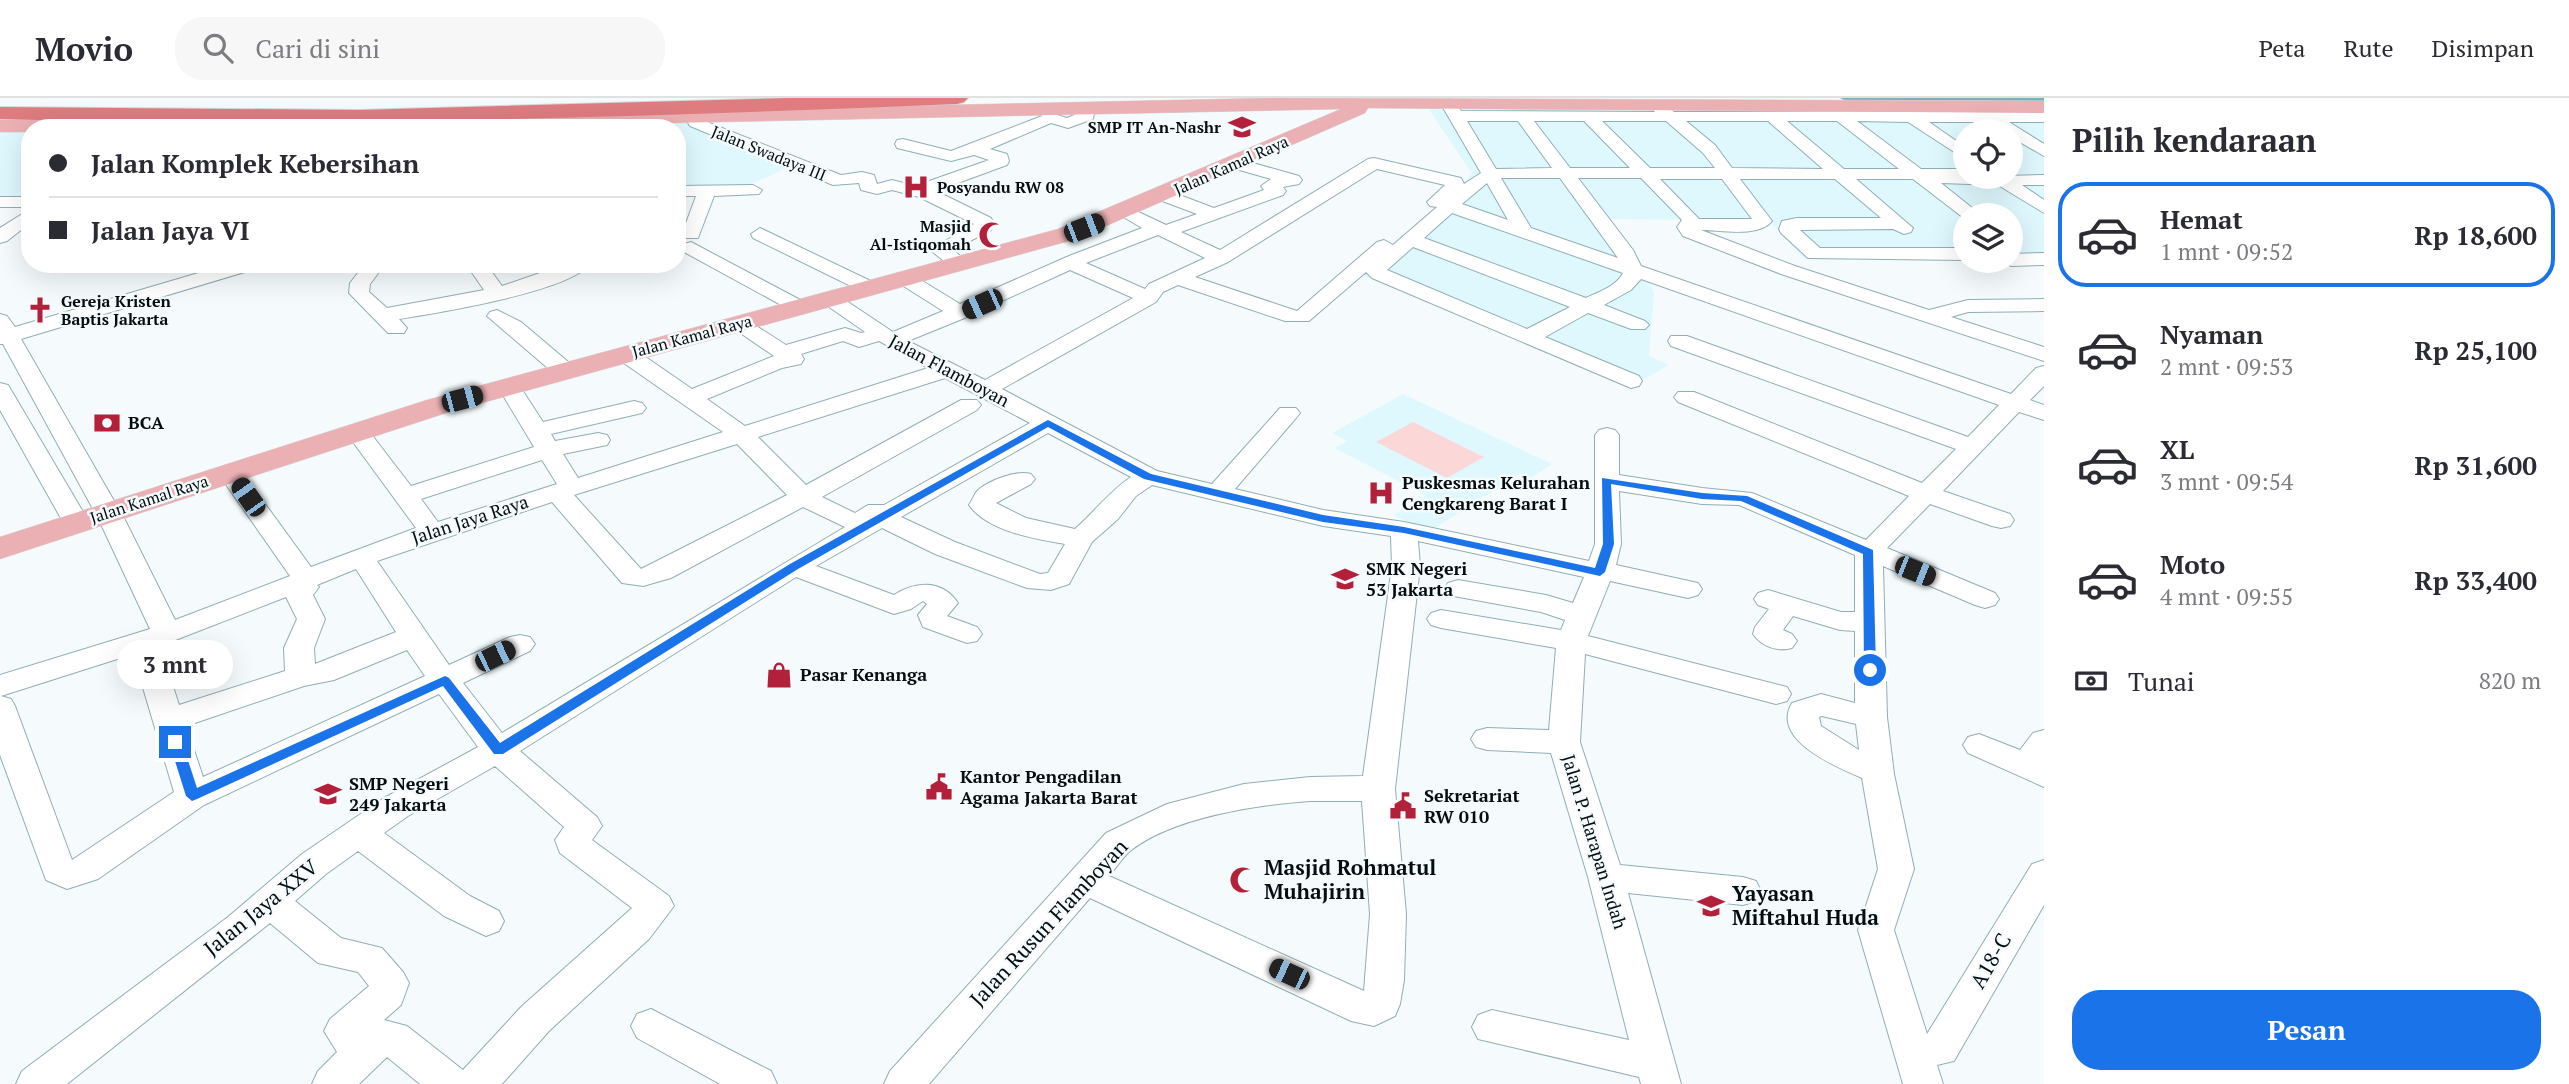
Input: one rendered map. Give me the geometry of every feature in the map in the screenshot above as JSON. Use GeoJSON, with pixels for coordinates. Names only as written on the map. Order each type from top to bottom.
{"type":"FeatureCollection","features":[{"type":"Feature","properties":{"kind":"highway"},"geometry":{"type":"LineString","coordinates":[[299,102],[372,98]]}},
{"type":"Feature","properties":{"kind":"highway"},"geometry":{"type":"LineString","coordinates":[[0,99],[299,102],[510,98]]}},
{"type":"Feature","properties":{"kind":"highway"},"geometry":{"type":"LineString","coordinates":[[0,104],[324,107],[759,98]]}},
{"type":"Feature","properties":{"kind":"highway"},"geometry":{"type":"LineString","coordinates":[[0,113],[313,117],[569,112],[957,98]]}},
{"type":"Feature","properties":{"kind":"highway"},"geometry":{"type":"LineString","coordinates":[[0,119],[95,115]]}},
{"type":"Feature","properties":{"kind":"main road"},"geometry":{"type":"LineString","coordinates":[[1160,106],[1189,102],[1314,98]]}},
{"type":"Feature","properties":{"kind":"main road"},"geometry":{"type":"LineString","coordinates":[[543,119],[1049,114],[1087,108],[1375,102],[1448,106],[1626,105],[1666,109],[1993,112],[2044,107]]}},
{"type":"Feature","properties":{"kind":"main road","name":"Jalan Kamal Raya"},"geometry":{"type":"LineString","coordinates":[[0,548],[357,431],[626,354],[1066,234],[1124,212],[1375,102]]}},
{"type":"Feature","properties":{"kind":"main road"},"geometry":{"type":"LineString","coordinates":[[0,126],[21,126]]}},
{"type":"Feature","properties":{"kind":"street"},"geometry":{"type":"LineString","coordinates":[[1448,106],[1522,116],[1588,116],[1666,109],[1771,116],[1910,116],[1993,112],[2044,117]]}},
{"type":"Feature","properties":{"kind":"street"},"geometry":{"type":"LineString","coordinates":[[1448,106],[1525,233]]}},
{"type":"Feature","properties":{"kind":"street"},"geometry":{"type":"LineString","coordinates":[[1666,109],[1709,149],[1763,221],[1761,224],[1695,224],[1686,227],[1690,232],[1767,262],[2044,354]]}},
{"type":"Feature","properties":{"kind":"street"},"geometry":{"type":"LineString","coordinates":[[1993,112],[2044,140]]}},
{"type":"Feature","properties":{"kind":"street"},"geometry":{"type":"LineString","coordinates":[[1993,112],[2044,151]]}},
{"type":"Feature","properties":{"kind":"street"},"geometry":{"type":"LineString","coordinates":[[903,144],[951,156],[974,150],[1049,114]]}},
{"type":"Feature","properties":{"kind":"street","name":"Jalan Swadaya III"},"geometry":{"type":"LineString","coordinates":[[692,116],[696,123],[839,181],[862,177],[868,179],[867,186],[871,188],[892,185],[911,192],[922,191]]}},
{"type":"Feature","properties":{"kind":"street"},"geometry":{"type":"LineString","coordinates":[[1522,116],[1626,254],[1634,271],[1633,279],[1624,286],[1527,338]]}},
{"type":"Feature","properties":{"kind":"street"},"geometry":{"type":"LineString","coordinates":[[1588,116],[1690,218]]}},
{"type":"Feature","properties":{"kind":"street"},"geometry":{"type":"LineString","coordinates":[[1771,116],[1936,254]]}},
{"type":"Feature","properties":{"kind":"street"},"geometry":{"type":"LineString","coordinates":[[1840,116],[1956,203]]}},
{"type":"Feature","properties":{"kind":"street"},"geometry":{"type":"LineString","coordinates":[[1910,116],[1953,146]]}},
{"type":"Feature","properties":{"kind":"street"},"geometry":{"type":"LineString","coordinates":[[922,191],[1001,161],[1001,158],[974,150]]}},
{"type":"Feature","properties":{"kind":"street"},"geometry":{"type":"LineString","coordinates":[[509,387],[541,440],[564,490],[632,577],[637,578],[661,572],[803,498],[976,398],[1057,347],[1149,298],[1156,288],[1177,278],[1221,258],[1377,162],[1446,178],[1456,183],[1302,317],[1292,317],[1177,278]]}},
{"type":"Feature","properties":{"kind":"street"},"geometry":{"type":"LineString","coordinates":[[1235,163],[1330,191]]}},
{"type":"Feature","properties":{"kind":"street"},"geometry":{"type":"LineString","coordinates":[[1631,381],[1375,270],[1447,205],[1482,178],[1492,175],[1505,178],[1567,175],[1953,176]]}},
{"type":"Feature","properties":{"kind":"street"},"geometry":{"type":"LineString","coordinates":[[1921,176],[1953,175]]}},
{"type":"Feature","properties":{"kind":"street"},"geometry":{"type":"LineString","coordinates":[[2023,177],[2044,177]]}},
{"type":"Feature","properties":{"kind":"street"},"geometry":{"type":"LineString","coordinates":[[786,352],[845,334],[878,343],[961,313],[1072,261],[1277,191],[1270,186],[1286,178]]}},
{"type":"Feature","properties":{"kind":"street"},"geometry":{"type":"LineString","coordinates":[[2019,189],[2044,208]]}},
{"type":"Feature","properties":{"kind":"street"},"geometry":{"type":"LineString","coordinates":[[686,191],[753,190]]}},
{"type":"Feature","properties":{"kind":"street"},"geometry":{"type":"LineString","coordinates":[[707,191],[691,241],[799,307]]}},
{"type":"Feature","properties":{"kind":"street"},"geometry":{"type":"LineString","coordinates":[[922,191],[984,222],[984,226],[940,250],[960,264]]}},
{"type":"Feature","properties":{"kind":"street"},"geometry":{"type":"LineString","coordinates":[[1163,195],[1215,214]]}},
{"type":"Feature","properties":{"kind":"street"},"geometry":{"type":"LineString","coordinates":[[0,202],[21,203]]}},
{"type":"Feature","properties":{"kind":"street"},"geometry":{"type":"LineString","coordinates":[[1447,205],[2044,412]]}},
{"type":"Feature","properties":{"kind":"street"},"geometry":{"type":"LineString","coordinates":[[0,222],[21,208]]}},
{"type":"Feature","properties":{"kind":"street"},"geometry":{"type":"LineString","coordinates":[[0,237],[21,212]]}},
{"type":"Feature","properties":{"kind":"street"},"geometry":{"type":"LineString","coordinates":[[1124,212],[1221,258]]}},
{"type":"Feature","properties":{"kind":"street"},"geometry":{"type":"LineString","coordinates":[[1899,223],[1797,223],[1789,225],[1788,229],[1815,254],[1953,254]]}},
{"type":"Feature","properties":{"kind":"street"},"geometry":{"type":"LineString","coordinates":[[760,234],[870,288]]}},
{"type":"Feature","properties":{"kind":"street"},"geometry":{"type":"LineString","coordinates":[[1409,239],[1638,326]]}},
{"type":"Feature","properties":{"kind":"street"},"geometry":{"type":"LineString","coordinates":[[1038,242],[1149,298]]}},
{"type":"Feature","properties":{"kind":"street"},"geometry":{"type":"LineString","coordinates":[[2023,253],[2044,253]]}},
{"type":"Feature","properties":{"kind":"street"},"geometry":{"type":"LineString","coordinates":[[2023,255],[2044,259]]}},
{"type":"Feature","properties":{"kind":"street"},"geometry":{"type":"LineString","coordinates":[[1767,262],[1953,260]]}},
{"type":"Feature","properties":{"kind":"street"},"geometry":{"type":"LineString","coordinates":[[192,796],[169,720],[155,638],[107,512],[3,331],[218,273]]}},
{"type":"Feature","properties":{"kind":"street"},"geometry":{"type":"LineString","coordinates":[[369,273],[358,289],[359,293],[398,330]]}},
{"type":"Feature","properties":{"kind":"street"},"geometry":{"type":"LineString","coordinates":[[482,273],[496,292]]}},
{"type":"Feature","properties":{"kind":"street"},"geometry":{"type":"LineString","coordinates":[[382,315],[428,309],[565,273]]}},
{"type":"Feature","properties":{"kind":"street"},"geometry":{"type":"LineString","coordinates":[[904,278],[961,313]]}},
{"type":"Feature","properties":{"kind":"street","name":"Jalan Flamboyan"},"geometry":{"type":"LineString","coordinates":[[828,298],[878,343],[946,370],[976,398],[1043,421],[1148,476],[1323,518],[1404,530],[1688,589]]}},
{"type":"Feature","properties":{"kind":"street"},"geometry":{"type":"LineString","coordinates":[[1929,316],[1968,306],[2044,305]]}},
{"type":"Feature","properties":{"kind":"street"},"geometry":{"type":"LineString","coordinates":[[498,316],[514,326],[565,371]]}},
{"type":"Feature","properties":{"kind":"street"},"geometry":{"type":"LineString","coordinates":[[690,398],[775,363],[793,359],[740,324]]}},
{"type":"Feature","properties":{"kind":"street"},"geometry":{"type":"LineString","coordinates":[[1679,341],[1972,447]]}},
{"type":"Feature","properties":{"kind":"street"},"geometry":{"type":"LineString","coordinates":[[626,354],[741,434],[803,498],[851,522],[864,519],[1043,421]]}},
{"type":"Feature","properties":{"kind":"street","name":"Jalan Jaya Raya"},"geometry":{"type":"LineString","coordinates":[[0,686],[50,668],[155,638],[306,583],[362,558],[432,532],[946,370]]}},
{"type":"Feature","properties":{"kind":"street"},"geometry":{"type":"LineString","coordinates":[[1923,1084],[1876,930],[1896,869],[1871,717],[1869,552],[1924,492],[2017,403],[2044,373]]}},
{"type":"Feature","properties":{"kind":"street"},"geometry":{"type":"LineString","coordinates":[[0,390],[76,522]]}},
{"type":"Feature","properties":{"kind":"street"},"geometry":{"type":"LineString","coordinates":[[1686,397],[2001,520]]}},
{"type":"Feature","properties":{"kind":"street"},"geometry":{"type":"LineString","coordinates":[[405,496],[541,440],[634,408]]}},
{"type":"Feature","properties":{"kind":"street"},"geometry":{"type":"LineString","coordinates":[[1218,493],[1289,413]]}},
{"type":"Feature","properties":{"kind":"street","name":"Jalan Jaya XXV"},"geometry":{"type":"LineString","coordinates":[[36,1084],[240,927],[314,864],[396,807],[498,750],[794,567],[882,518],[1043,421]]}},
{"type":"Feature","properties":{"kind":"street"},"geometry":{"type":"LineString","coordinates":[[357,431],[432,532]]}},
{"type":"Feature","properties":{"kind":"street","name":"Jalan P. Harapan Indah"},"geometry":{"type":"LineString","coordinates":[[1607,435],[1608,544],[1577,629],[1565,690],[1564,742],[1606,877],[1658,1073]]}},
{"type":"Feature","properties":{"kind":"street"},"geometry":{"type":"LineString","coordinates":[[541,440],[598,440]]}},
{"type":"Feature","properties":{"kind":"street"},"geometry":{"type":"LineString","coordinates":[[230,473],[306,583],[299,595],[311,618],[299,648],[300,677]]}},
{"type":"Feature","properties":{"kind":"street"},"geometry":{"type":"LineString","coordinates":[[882,518],[945,548],[1045,583],[1059,578],[1081,538],[1109,513],[1127,491],[1148,476]]}},
{"type":"Feature","properties":{"kind":"street"},"geometry":{"type":"LineString","coordinates":[[1022,479],[987,496],[982,505],[1006,519],[1050,534],[1081,538]]}},
{"type":"Feature","properties":{"kind":"street"},"geometry":{"type":"LineString","coordinates":[[1606,481],[1702,496],[1743,498],[1985,599]]}},
{"type":"Feature","properties":{"kind":"street"},"geometry":{"type":"LineString","coordinates":[[1084,880],[1365,1009],[1374,1009],[1381,1004],[1385,980],[1388,914],[1378,789],[1406,566],[1404,530]]}},
{"type":"Feature","properties":{"kind":"street"},"geometry":{"type":"LineString","coordinates":[[362,558],[445,680],[498,750],[585,826],[572,840],[572,844],[656,906],[636,929],[535,1019],[476,1084]]}},
{"type":"Feature","properties":{"kind":"street"},"geometry":{"type":"LineString","coordinates":[[794,567],[894,605],[902,603],[913,592],[921,592],[944,603],[932,615],[933,621],[967,634]]}},
{"type":"Feature","properties":{"kind":"street"},"geometry":{"type":"LineString","coordinates":[[1458,589],[1546,604],[1577,629]]}},
{"type":"Feature","properties":{"kind":"street"},"geometry":{"type":"LineString","coordinates":[[1782,641],[1768,634],[1777,602],[1840,621],[1869,622]]}},
{"type":"Feature","properties":{"kind":"street"},"geometry":{"type":"LineString","coordinates":[[1441,619],[1577,629],[1776,694]]}},
{"type":"Feature","properties":{"kind":"street"},"geometry":{"type":"LineString","coordinates":[[169,720],[300,677],[323,673],[414,636]]}},
{"type":"Feature","properties":{"kind":"street"},"geometry":{"type":"LineString","coordinates":[[0,705],[31,800],[58,870],[66,875],[86,869],[192,796],[520,644]]}},
{"type":"Feature","properties":{"kind":"street"},"geometry":{"type":"LineString","coordinates":[[1871,717],[1821,705],[1803,711],[1806,731],[1838,754],[1878,772]]}},
{"type":"Feature","properties":{"kind":"street"},"geometry":{"type":"LineString","coordinates":[[1488,739],[1564,742]]}},
{"type":"Feature","properties":{"kind":"street"},"geometry":{"type":"LineString","coordinates":[[1979,746],[2038,761]]}},
{"type":"Feature","properties":{"kind":"street","name":"Jalan Rusun Flamboyan"},"geometry":{"type":"LineString","coordinates":[[904,1084],[1118,842],[1152,822],[1251,793],[1296,787],[1378,789]]}},
{"type":"Feature","properties":{"kind":"street"},"geometry":{"type":"LineString","coordinates":[[359,833],[457,906],[486,921]]}},
{"type":"Feature","properties":{"kind":"street","name":"A18-C"},"geometry":{"type":"LineString","coordinates":[[1940,1049],[2044,874]]}},
{"type":"Feature","properties":{"kind":"street"},"geometry":{"type":"LineString","coordinates":[[1606,877],[1743,891]]}},
{"type":"Feature","properties":{"kind":"street"},"geometry":{"type":"LineString","coordinates":[[269,901],[331,952],[369,959],[390,982],[387,994],[344,1031],[358,1049],[364,1051]]}},
{"type":"Feature","properties":{"kind":"street"},"geometry":{"type":"LineString","coordinates":[[651,1026],[757,1084]]}},
{"type":"Feature","properties":{"kind":"street"},"geometry":{"type":"LineString","coordinates":[[1492,1027],[1658,1073]]}},
{"type":"Feature","properties":{"kind":"street"},"geometry":{"type":"LineString","coordinates":[[332,1084],[364,1051],[385,1037],[393,1038],[450,1084]]}},
{"type":"Feature","properties":{"kind":"shaded area"},"geometry":{"type":"Polygon","coordinates":[[[1428,108],[2044,110],[2044,256],[2023,256],[2023,203],[1953,203],[1953,257],[1804,259],[1769,221],[1608,219],[1638,260],[1654,292],[1649,356],[1669,365],[1630,388],[1362,275],[1472,174],[1428,108]]]}},
{"type":"Feature","properties":{"kind":"shaded area"},"geometry":{"type":"Polygon","coordinates":[[[686,120],[792,166],[744,187],[686,188],[686,120]]]}},
{"type":"Feature","properties":{"kind":"shaded area"},"geometry":{"type":"Polygon","coordinates":[[[0,129],[21,130],[21,198],[0,199],[0,129]]]}},
{"type":"Feature","properties":{"kind":"shaded area"},"geometry":{"type":"Polygon","coordinates":[[[1403,394],[1552,464],[1531,478],[1521,473],[1427,533],[1394,515],[1426,495],[1334,448],[1347,441],[1332,433],[1403,394]]]}},
{"type":"Feature","properties":{"kind":"shaded area"},"geometry":{"type":"Polygon","coordinates":[[[1413,422],[1484,457],[1447,478],[1376,442],[1413,422]]]}},
{"type":"Feature","properties":{"kind":"waterway"},"geometry":{"type":"LineString","coordinates":[[1846,98],[2044,99]]}},
{"type":"Feature","properties":{"kind":"place","name":"SMP IT An-Nashr"},"geometry":{"type":"Point","coordinates":[1242,127]}},
{"type":"Feature","properties":{"kind":"place","name":"Posyandu RW 08"},"geometry":{"type":"Point","coordinates":[916,187]}},
{"type":"Feature","properties":{"kind":"place","name":"Masjid Al-Istiqomah"},"geometry":{"type":"Point","coordinates":[992,235]}},
{"type":"Feature","properties":{"kind":"place","name":"Gereja Kristen Baptis Jakarta"},"geometry":{"type":"Point","coordinates":[40,310]}},
{"type":"Feature","properties":{"kind":"place","name":"BCA"},"geometry":{"type":"Point","coordinates":[107,423]}},
{"type":"Feature","properties":{"kind":"place","name":"Puskesmas Kelurahan Cengkareng Barat I"},"geometry":{"type":"Point","coordinates":[1381,493]}},
{"type":"Feature","properties":{"kind":"place","name":"SMK Negeri 53 Jakarta"},"geometry":{"type":"Point","coordinates":[1345,579]}},
{"type":"Feature","properties":{"kind":"place","name":"Pasar Kenanga"},"geometry":{"type":"Point","coordinates":[779,675]}},
{"type":"Feature","properties":{"kind":"place","name":"Kantor Pengadilan Agama Jakarta Barat"},"geometry":{"type":"Point","coordinates":[939,787]}},
{"type":"Feature","properties":{"kind":"place","name":"SMP Negeri 249 Jakarta"},"geometry":{"type":"Point","coordinates":[328,794]}},
{"type":"Feature","properties":{"kind":"place","name":"Sekretariat RW 010"},"geometry":{"type":"Point","coordinates":[1403,806]}},
{"type":"Feature","properties":{"kind":"place","name":"Masjid Rohmatul Muhajirin"},"geometry":{"type":"Point","coordinates":[1243,880]}},
{"type":"Feature","properties":{"kind":"place","name":"Yayasan Miftahul Huda"},"geometry":{"type":"Point","coordinates":[1711,906]}},
{"type":"Feature","properties":{"kind":"route"},"geometry":{"type":"LineString","coordinates":[[175,742],[192,796],[445,680],[498,750],[794,567],[1048,423],[1148,476],[1323,518],[1404,530],[1600,572],[1608,544],[1606,481],[1702,496],[1743,498],[1869,552],[1870,670]]}}]}
